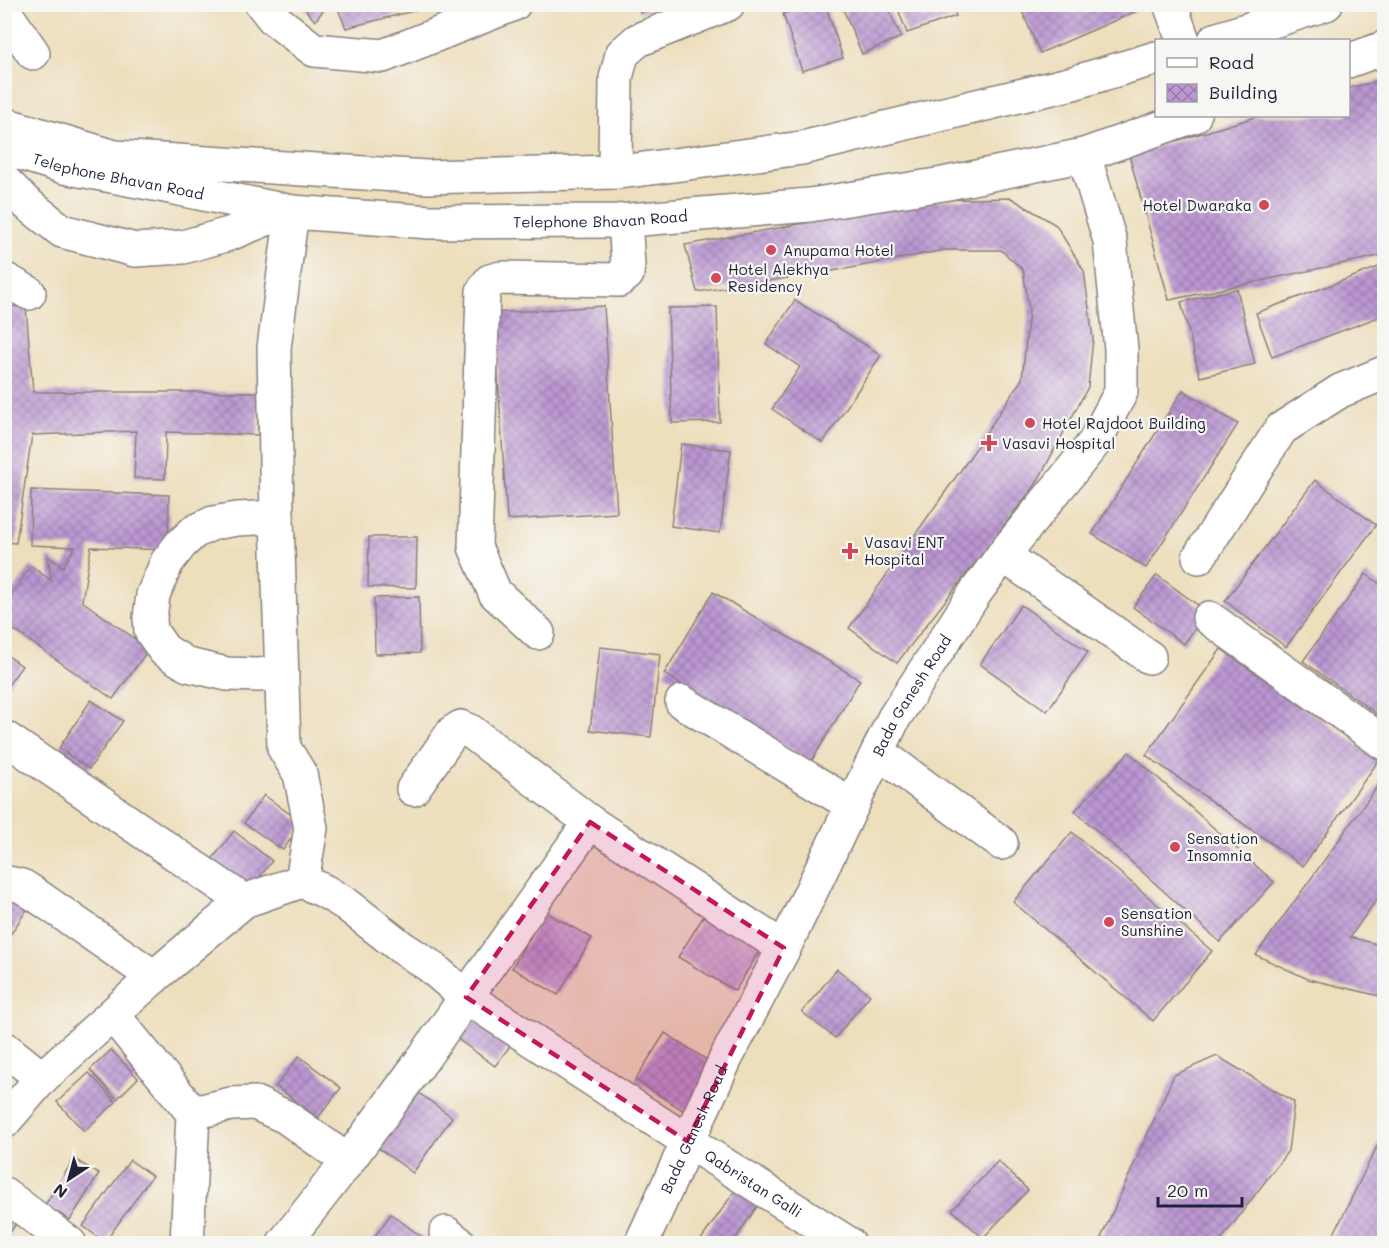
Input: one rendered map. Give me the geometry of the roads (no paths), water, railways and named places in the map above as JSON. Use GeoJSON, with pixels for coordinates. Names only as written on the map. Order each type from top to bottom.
{"type":"FeatureCollection","features":[{"type":"Feature","properties":{"kind":"street"},"geometry":{"type":"LineString","coordinates":[[261,4],[273,18],[314,50],[383,56],[514,4]]}},
{"type":"Feature","properties":{"kind":"street"},"geometry":{"type":"LineString","coordinates":[[615,172],[616,78],[622,54],[638,40],[728,4]]}},
{"type":"Feature","properties":{"kind":"street"},"geometry":{"type":"LineString","coordinates":[[1170,4],[1183,39]]}},
{"type":"Feature","properties":{"kind":"street"},"geometry":{"type":"LineString","coordinates":[[1218,39],[1326,4]]}},
{"type":"Feature","properties":{"kind":"street"},"geometry":{"type":"LineString","coordinates":[[4,11],[33,53]]}},
{"type":"Feature","properties":{"kind":"street"},"geometry":{"type":"LineString","coordinates":[[1350,60],[1384,48]]}},
{"type":"Feature","properties":{"kind":"street","name":"Telephone Bhavan Road"},"geometry":{"type":"LineString","coordinates":[[4,124],[115,157],[427,177],[615,172],[802,148],[1073,84],[1155,58]]}},
{"type":"Feature","properties":{"kind":"street","name":"Telephone Bhavan Road"},"geometry":{"type":"LineString","coordinates":[[4,148],[64,167],[292,212],[430,222],[625,221],[810,205],[943,184],[1084,154],[1191,117]]}},
{"type":"Feature","properties":{"kind":"street","name":"Bada Ganesh Road"},"geometry":{"type":"LineString","coordinates":[[640,1244],[726,1058],[784,948],[894,718],[975,593],[1003,555],[1094,444],[1121,392],[1121,349],[1110,242],[1084,154]]}},
{"type":"Feature","properties":{"kind":"street"},"geometry":{"type":"LineString","coordinates":[[4,181],[25,202],[62,231],[135,250],[183,247],[292,212],[274,348],[276,517],[284,748],[300,774],[311,828],[302,881],[244,901],[154,977],[42,1078],[4,1122]]}},
{"type":"Feature","properties":{"kind":"street"},"geometry":{"type":"LineString","coordinates":[[538,633],[495,593],[475,547],[483,291],[490,281],[501,278],[619,280],[627,274],[628,265],[625,221]]}},
{"type":"Feature","properties":{"kind":"street"},"geometry":{"type":"LineString","coordinates":[[1199,557],[1281,429],[1340,391],[1384,373]]}},
{"type":"Feature","properties":{"kind":"street"},"geometry":{"type":"LineString","coordinates":[[276,517],[213,523],[194,532],[167,562],[153,595],[150,618],[151,631],[164,650],[188,665],[227,674],[281,673]]}},
{"type":"Feature","properties":{"kind":"street"},"geometry":{"type":"LineString","coordinates":[[1003,555],[1149,657]]}},
{"type":"Feature","properties":{"kind":"street"},"geometry":{"type":"LineString","coordinates":[[1209,618],[1384,742]]}},
{"type":"Feature","properties":{"kind":"street"},"geometry":{"type":"LineString","coordinates":[[682,702],[852,805]]}},
{"type":"Feature","properties":{"kind":"street"},"geometry":{"type":"LineString","coordinates":[[413,789],[453,732],[462,727],[590,822],[784,948]]}},
{"type":"Feature","properties":{"kind":"street"},"geometry":{"type":"LineString","coordinates":[[4,737],[244,901]]}},
{"type":"Feature","properties":{"kind":"street"},"geometry":{"type":"LineString","coordinates":[[878,753],[1001,843]]}},
{"type":"Feature","properties":{"kind":"street"},"geometry":{"type":"LineString","coordinates":[[283,1244],[348,1161],[425,1056],[590,822]]}},
{"type":"Feature","properties":{"kind":"street","name":"Qabristan Galli"},"geometry":{"type":"LineString","coordinates":[[302,881],[346,904],[401,947],[430,966],[466,997],[849,1244]]}},
{"type":"Feature","properties":{"kind":"street"},"geometry":{"type":"LineString","coordinates":[[4,882],[22,886],[154,977]]}},
{"type":"Feature","properties":{"kind":"street"},"geometry":{"type":"LineString","coordinates":[[113,1015],[193,1113],[187,1244]]}},
{"type":"Feature","properties":{"kind":"street"},"geometry":{"type":"LineString","coordinates":[[4,1048],[42,1078]]}},
{"type":"Feature","properties":{"kind":"street"},"geometry":{"type":"LineString","coordinates":[[193,1113],[231,1104],[255,1103],[286,1117],[348,1161]]}},
{"type":"Feature","properties":{"kind":"street"},"geometry":{"type":"LineString","coordinates":[[4,1194],[70,1244]]}},
{"type":"Feature","properties":{"kind":"place","name":"Hotel Dwaraka"},"geometry":{"type":"Point","coordinates":[1264,205]}},
{"type":"Feature","properties":{"kind":"place","name":"Anupama Hotel"},"geometry":{"type":"Point","coordinates":[771,250]}},
{"type":"Feature","properties":{"kind":"place","name":"Hotel Alekhya Residency"},"geometry":{"type":"Point","coordinates":[716,278]}},
{"type":"Feature","properties":{"kind":"place","name":"Hotel Rajdoot Building"},"geometry":{"type":"Point","coordinates":[1030,423]}},
{"type":"Feature","properties":{"kind":"place","name":"Vasavi Hospital"},"geometry":{"type":"Point","coordinates":[989,443]}},
{"type":"Feature","properties":{"kind":"place","name":"Vasavi ENT Hospital"},"geometry":{"type":"Point","coordinates":[850,551]}},
{"type":"Feature","properties":{"kind":"place","name":"Sensation Insomnia"},"geometry":{"type":"Point","coordinates":[1175,847]}},
{"type":"Feature","properties":{"kind":"place","name":"Sensation Sunshine"},"geometry":{"type":"Point","coordinates":[1109,922]}}]}
